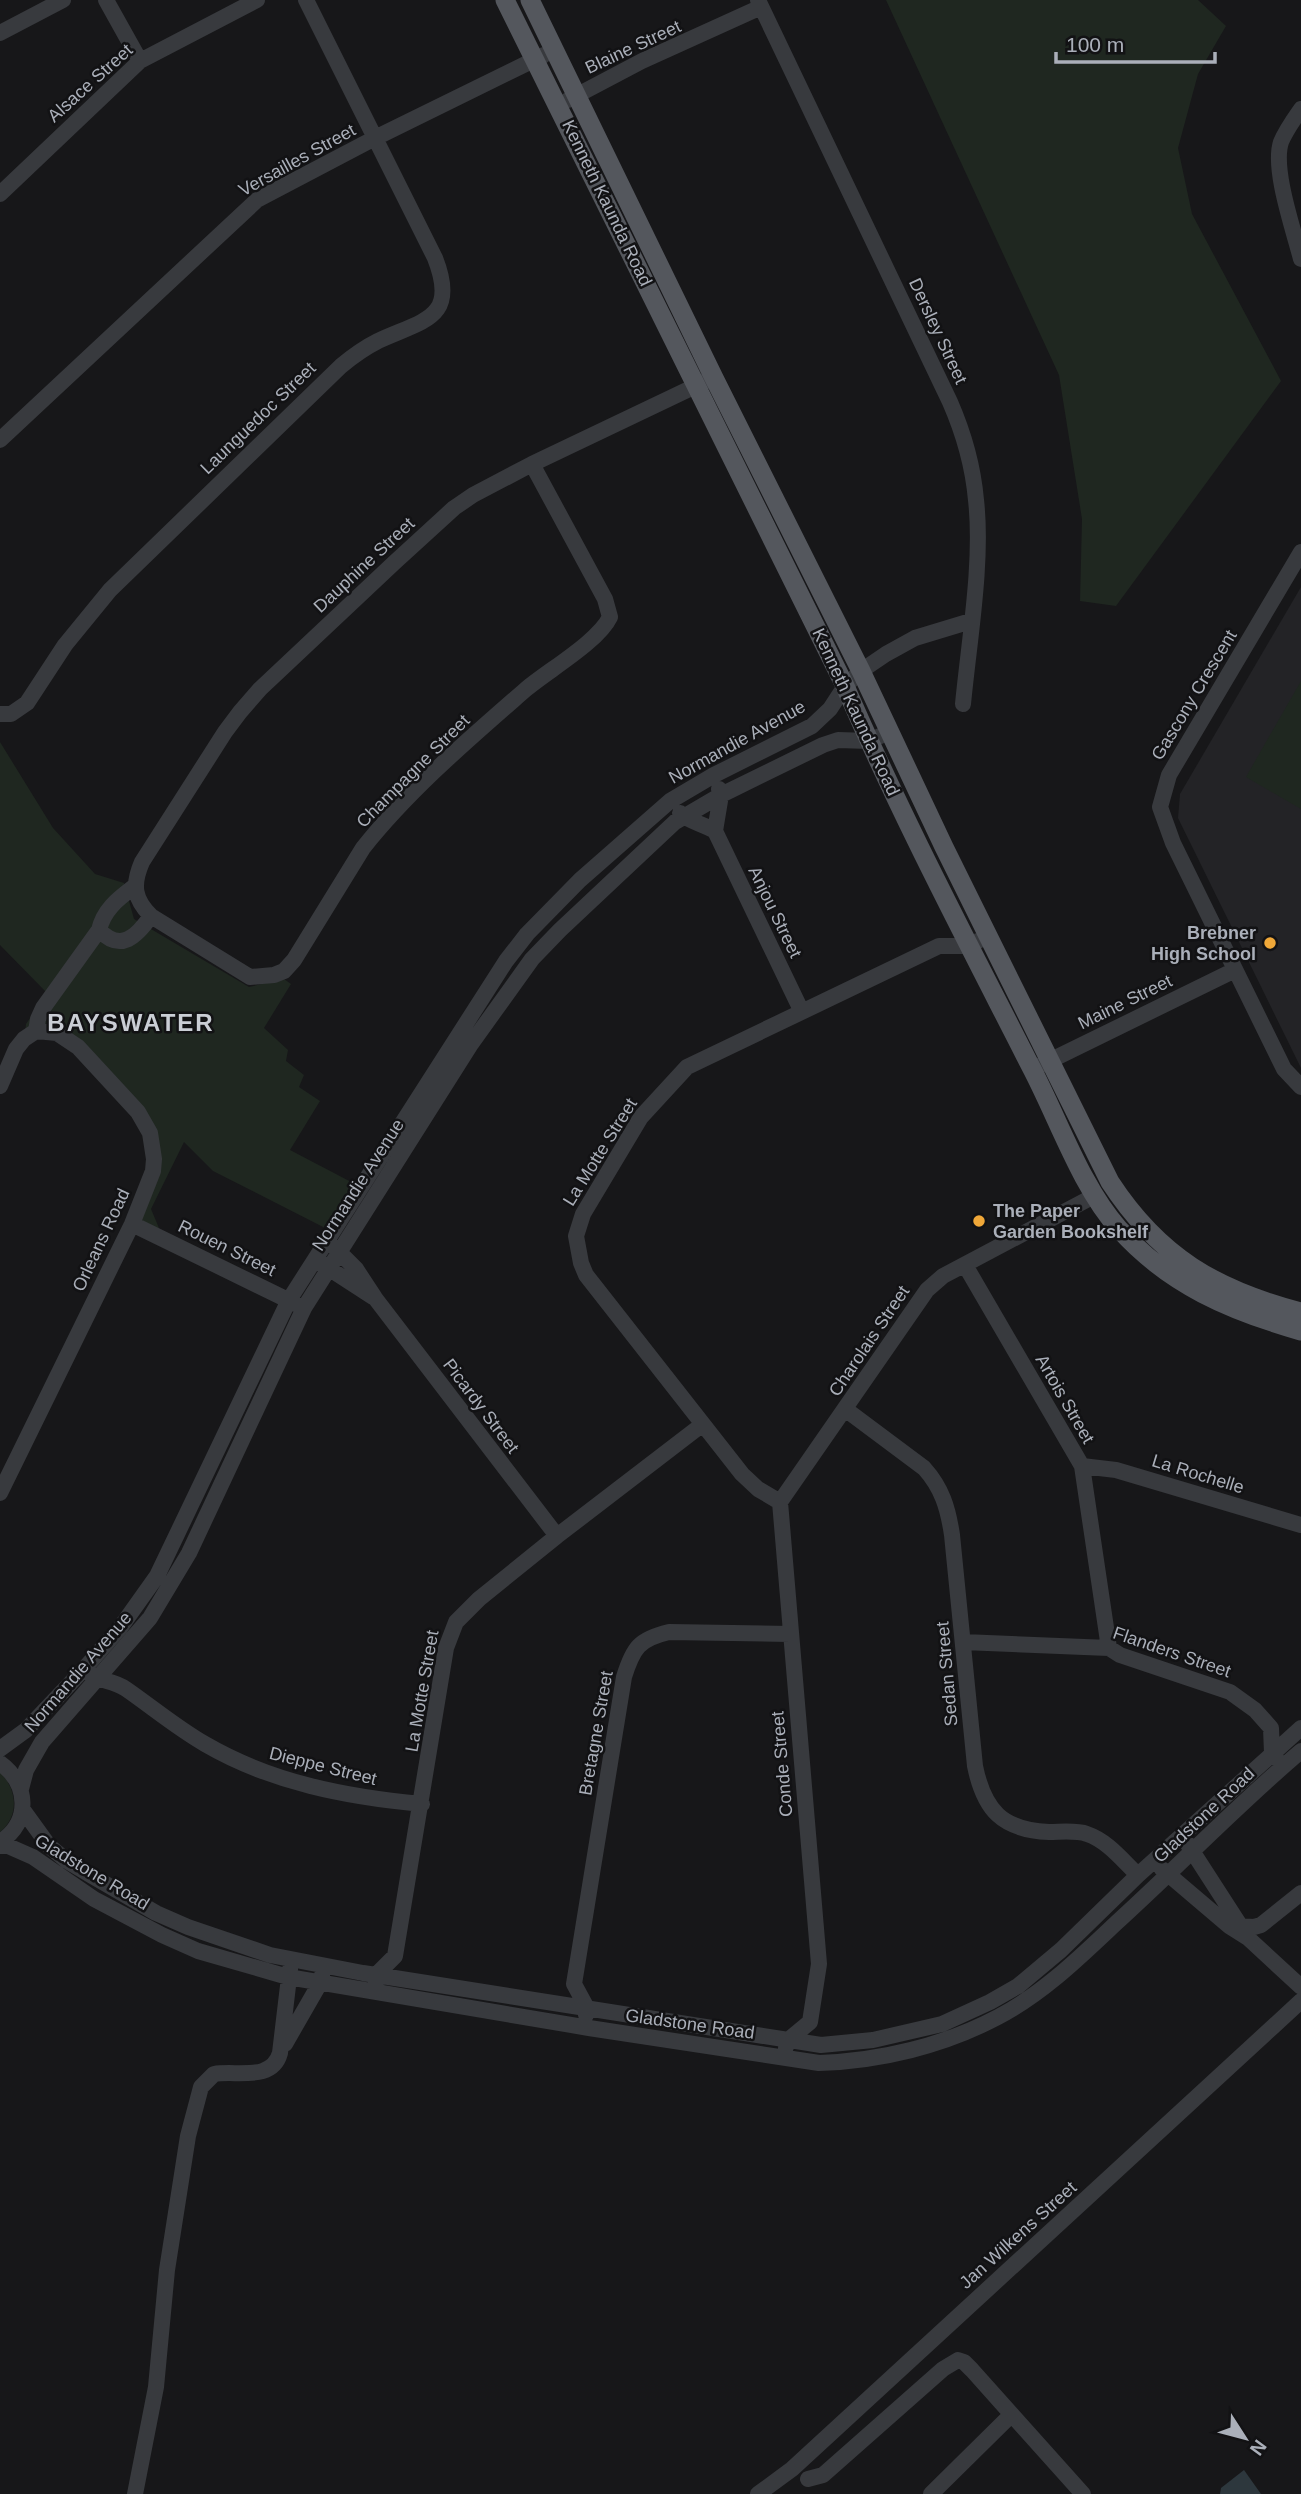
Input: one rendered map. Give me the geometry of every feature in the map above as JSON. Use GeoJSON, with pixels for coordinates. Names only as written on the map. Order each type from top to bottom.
{"type":"FeatureCollection","features":[{"type":"Feature","properties":{"kind":"main road","name":"Kenneth Kaunda Road"},"geometry":{"type":"LineString","coordinates":[[505,0],[845,686],[968,946],[1033,1070],[1094,1196],[1128,1238],[1160,1268],[1184,1285],[1230,1308],[1301,1331]]}},
{"type":"Feature","properties":{"kind":"main road","name":"Kenneth Kaunda Road"},"geometry":{"type":"LineString","coordinates":[[530,0],[1110,1182],[1130,1211],[1151,1234],[1183,1261],[1213,1280],[1256,1299],[1301,1312]]}},
{"type":"Feature","properties":{"kind":"main road"},"geometry":{"type":"LineString","coordinates":[[925,857],[944,847]]}},
{"type":"Feature","properties":{"kind":"street"},"geometry":{"type":"LineString","coordinates":[[0,33],[63,0]]}},
{"type":"Feature","properties":{"kind":"street"},"geometry":{"type":"LineString","coordinates":[[106,0],[140,61]]}},
{"type":"Feature","properties":{"kind":"street","name":"Alsace Street"},"geometry":{"type":"LineString","coordinates":[[0,194],[140,61],[257,0]]}},
{"type":"Feature","properties":{"kind":"street"},"geometry":{"type":"LineString","coordinates":[[306,0],[375,138]]}},
{"type":"Feature","properties":{"kind":"street","name":"Blaine Street"},"geometry":{"type":"LineString","coordinates":[[559,105],[760,4]]}},
{"type":"Feature","properties":{"kind":"street","name":"Dersley Street"},"geometry":{"type":"LineString","coordinates":[[760,4],[960,426],[967,449],[976,502],[977,548],[963,704]]}},
{"type":"Feature","properties":{"kind":"street","name":"Versailles Street"},"geometry":{"type":"LineString","coordinates":[[0,440],[257,201],[375,138],[555,50]]}},
{"type":"Feature","properties":{"kind":"street"},"geometry":{"type":"LineString","coordinates":[[1301,109],[1285,135],[1279,153],[1280,176],[1301,259]]}},
{"type":"Feature","properties":{"kind":"street","name":"Launguedoc Street"},"geometry":{"type":"LineString","coordinates":[[0,714],[10,714],[27,703],[65,645],[110,590],[341,366],[359,351],[430,317],[439,307],[443,294],[442,277],[375,138]]}},
{"type":"Feature","properties":{"kind":"street","name":"Dauphine Street"},"geometry":{"type":"LineString","coordinates":[[135,886],[142,862],[240,712],[260,690],[454,508],[532,464],[714,378]]}},
{"type":"Feature","properties":{"kind":"street","name":"Champagne Street"},"geometry":{"type":"LineString","coordinates":[[135,886],[141,905],[152,916],[250,977],[274,975],[284,971],[294,960],[375,833],[423,784],[517,698],[606,625],[610,617],[605,599],[532,464]]}},
{"type":"Feature","properties":{"kind":"street","name":"Gascony Crescent"},"geometry":{"type":"LineString","coordinates":[[1301,552],[1169,775],[1160,807],[1173,843],[1284,1069],[1301,1087]]}},
{"type":"Feature","properties":{"kind":"street","name":"Normandie Avenue"},"geometry":{"type":"LineString","coordinates":[[105,1658],[170,1553],[289,1300],[506,961],[545,915],[580,880],[670,801],[714,775],[812,726],[830,709],[845,686],[861,671],[915,638],[971,621]]}},
{"type":"Feature","properties":{"kind":"street"},"geometry":{"type":"LineString","coordinates":[[869,741],[889,732]]}},
{"type":"Feature","properties":{"kind":"street","name":"Normandie Avenue"},"geometry":{"type":"LineString","coordinates":[[22,1789],[26,1770],[38,1747],[91,1674],[150,1618],[189,1553],[304,1308],[505,994],[531,959],[682,817],[830,743],[869,741]]}},
{"type":"Feature","properties":{"kind":"street"},"geometry":{"type":"LineString","coordinates":[[670,801],[682,817],[715,831],[722,796],[714,775]]}},
{"type":"Feature","properties":{"kind":"street","name":"Anjou Street"},"geometry":{"type":"LineString","coordinates":[[715,831],[801,1010]]}},
{"type":"Feature","properties":{"kind":"street"},"geometry":{"type":"LineString","coordinates":[[0,1086],[16,1049],[24,1039],[42,1031],[38,1019],[43,1008],[99,930],[102,916],[114,902],[135,886]]}},
{"type":"Feature","properties":{"kind":"street","name":"La Motte Street"},"geometry":{"type":"LineString","coordinates":[[939,946],[958,922],[976,911]]}},
{"type":"Feature","properties":{"kind":"street"},"geometry":{"type":"LineString","coordinates":[[545,915],[560,929]]}},
{"type":"Feature","properties":{"kind":"street"},"geometry":{"type":"LineString","coordinates":[[99,930],[106,937],[125,941],[137,935],[152,916]]}},
{"type":"Feature","properties":{"kind":"street","name":"La Motte Street"},"geometry":{"type":"LineString","coordinates":[[780,1503],[749,1482],[586,1275],[577,1248],[578,1226],[641,1117],[687,1067],[939,946],[968,946],[989,935]]}},
{"type":"Feature","properties":{"kind":"street","name":"Maine Street"},"geometry":{"type":"LineString","coordinates":[[1033,1070],[1235,970]]}},
{"type":"Feature","properties":{"kind":"street","name":"Orleans Road"},"geometry":{"type":"LineString","coordinates":[[0,1493],[132,1224],[153,1171],[153,1146],[145,1122],[138,1112],[78,1046],[68,1038],[42,1031]]}},
{"type":"Feature","properties":{"kind":"street","name":"Charolais Street"},"geometry":{"type":"LineString","coordinates":[[780,1503],[927,1290],[943,1276],[1094,1196]]}},
{"type":"Feature","properties":{"kind":"street","name":"Rouen Street"},"geometry":{"type":"LineString","coordinates":[[132,1224],[304,1308]]}},
{"type":"Feature","properties":{"kind":"street","name":"Picardy Street"},"geometry":{"type":"LineString","coordinates":[[326,1240],[356,1269],[375,1298],[557,1536]]}},
{"type":"Feature","properties":{"kind":"street","name":"Picardy Street"},"geometry":{"type":"LineString","coordinates":[[314,1259],[375,1298]]}},
{"type":"Feature","properties":{"kind":"street","name":"Artois Street"},"geometry":{"type":"LineString","coordinates":[[965,1265],[1082,1466],[1109,1648]]}},
{"type":"Feature","properties":{"kind":"street","name":"Sedan Street"},"geometry":{"type":"LineString","coordinates":[[845,1409],[913,1459],[932,1477],[940,1488],[949,1512],[975,1766],[982,1796],[990,1808],[1007,1822],[1040,1831],[1084,1833],[1107,1846],[1138,1875]]}},
{"type":"Feature","properties":{"kind":"street","name":"La Motte Street"},"geometry":{"type":"LineString","coordinates":[[395,1956],[446,1648],[456,1622],[479,1599],[557,1536],[703,1424]]}},
{"type":"Feature","properties":{"kind":"street","name":"La Rochelle"},"geometry":{"type":"LineString","coordinates":[[1082,1466],[1126,1473],[1301,1525]]}},
{"type":"Feature","properties":{"kind":"street","name":"Conde Street"},"geometry":{"type":"LineString","coordinates":[[780,1503],[819,1964],[810,2022]]}},
{"type":"Feature","properties":{"kind":"street","name":"Bretagne Street"},"geometry":{"type":"LineString","coordinates":[[574,1984],[624,1677],[629,1660],[638,1645],[650,1636],[668,1632],[790,1634]]}},
{"type":"Feature","properties":{"kind":"street","name":"Flanders Street"},"geometry":{"type":"LineString","coordinates":[[963,1642],[1109,1648],[1120,1655],[1230,1692],[1255,1710],[1271,1728]]}},
{"type":"Feature","properties":{"kind":"street"},"geometry":{"type":"LineString","coordinates":[[105,1658],[114,1681]]}},
{"type":"Feature","properties":{"kind":"street","name":"Normandie Avenue"},"geometry":{"type":"LineString","coordinates":[[0,1749],[91,1674]]}},
{"type":"Feature","properties":{"kind":"street","name":"Dieppe Street"},"geometry":{"type":"LineString","coordinates":[[91,1674],[114,1681],[175,1726],[244,1764],[282,1779],[338,1793],[422,1804]]}},
{"type":"Feature","properties":{"kind":"street"},"geometry":{"type":"LineString","coordinates":[[1283,1766],[1272,1753],[1271,1728],[1300,1731]]}},
{"type":"Feature","properties":{"kind":"street","name":"Gladstone Road"},"geometry":{"type":"LineString","coordinates":[[0,1844],[33,1857],[94,1899],[149,1929],[198,1951],[288,1977],[584,2027],[786,2049],[873,2040],[911,2033],[942,2024],[1018,1986],[1041,1968],[1272,1753],[1300,1731]]}},
{"type":"Feature","properties":{"kind":"street","name":"Gladstone Road"},"geometry":{"type":"LineString","coordinates":[[23,1810],[48,1846],[133,1900],[188,1927],[270,1955],[587,2008],[786,2049],[819,2063],[874,2058],[914,2049],[947,2040],[999,2017],[1053,1980],[1301,1751]]}},
{"type":"Feature","properties":{"kind":"street"},"geometry":{"type":"LineString","coordinates":[[0,1763],[14,1774],[22,1789],[23,1810],[12,1833],[0,1844]]}},
{"type":"Feature","properties":{"kind":"street"},"geometry":{"type":"LineString","coordinates":[[1181,1837],[1194,1851],[1239,1930]]}},
{"type":"Feature","properties":{"kind":"street"},"geometry":{"type":"LineString","coordinates":[[1155,1862],[1168,1876],[1239,1930],[1301,1987]]}},
{"type":"Feature","properties":{"kind":"street"},"geometry":{"type":"LineString","coordinates":[[1124,1889],[1137,1904]]}},
{"type":"Feature","properties":{"kind":"street"},"geometry":{"type":"LineString","coordinates":[[1239,1930],[1261,1925],[1301,1893]]}},
{"type":"Feature","properties":{"kind":"street"},"geometry":{"type":"LineString","coordinates":[[375,1992],[377,1975],[395,1956],[408,1979],[406,1997]]}},
{"type":"Feature","properties":{"kind":"street"},"geometry":{"type":"LineString","coordinates":[[280,2053],[292,1959]]}},
{"type":"Feature","properties":{"kind":"street"},"geometry":{"type":"LineString","coordinates":[[135,2494],[156,2387],[167,2270],[188,2136],[201,2087],[214,2074],[244,2074],[270,2069],[275,2065],[320,1983],[324,1965]]}},
{"type":"Feature","properties":{"kind":"street"},"geometry":{"type":"LineString","coordinates":[[550,2021],[553,2002],[574,1984],[587,2008],[584,2027]]}},
{"type":"Feature","properties":{"kind":"street","name":"Jan Wilkens Street"},"geometry":{"type":"LineString","coordinates":[[758,2494],[792,2469],[1301,2001]]}},
{"type":"Feature","properties":{"kind":"street"},"geometry":{"type":"LineString","coordinates":[[786,2049],[810,2022],[821,2045],[819,2063]]}},
{"type":"Feature","properties":{"kind":"street"},"geometry":{"type":"LineString","coordinates":[[808,2479],[823,2475],[953,2361],[964,2362],[1078,2492]]}},
{"type":"Feature","properties":{"kind":"street"},"geometry":{"type":"LineString","coordinates":[[931,2494],[1012,2416]]}},
{"type":"Feature","properties":{"kind":"shaded area"},"geometry":{"type":"Polygon","coordinates":[[[886,0],[1198,0],[1226,26],[1198,74],[1178,148],[1192,214],[1281,381],[1116,606],[1080,601],[1082,519],[1059,375],[886,0]]]}},
{"type":"Feature","properties":{"kind":"shaded area","name":"Brebner High School"},"geometry":{"type":"Polygon","coordinates":[[[1301,587],[1301,1068],[1178,818],[1180,794],[1301,587]]]}},
{"type":"Feature","properties":{"kind":"shaded area"},"geometry":{"type":"Polygon","coordinates":[[[1301,681],[1301,809],[1246,777],[1301,681]]]}},
{"type":"Feature","properties":{"kind":"shaded area"},"geometry":{"type":"Polygon","coordinates":[[[0,742],[53,828],[95,874],[124,883],[134,919],[249,987],[284,979],[291,984],[264,1028],[288,1050],[286,1061],[304,1075],[299,1087],[320,1101],[290,1150],[355,1184],[329,1230],[213,1171],[184,1142],[151,1209],[158,1230],[136,1220],[155,1180],[149,1127],[71,1039],[25,1033],[26,1024],[47,993],[0,945],[0,742]]]}},
{"type":"Feature","properties":{"kind":"shaded area"},"geometry":{"type":"Polygon","coordinates":[[[0,1772],[10,1787],[14,1802],[11,1818],[0,1832],[0,1772]]]}},
{"type":"Feature","properties":{"kind":"shaded area"},"geometry":{"type":"Polygon","coordinates":[[[1244,2470],[1261,2494],[1220,2494],[1221,2488],[1244,2470]]]}},
{"type":"Feature","properties":{"kind":"place","name":"Brebner High School"},"geometry":{"type":"Point","coordinates":[1270,943]}},
{"type":"Feature","properties":{"kind":"place","name":"The Paper Garden Bookshelf"},"geometry":{"type":"Point","coordinates":[979,1221]}},
{"type":"Feature","properties":{"kind":"district","name":"BAYSWATER"},"geometry":{"type":"Point","coordinates":[131,1022]}}]}
